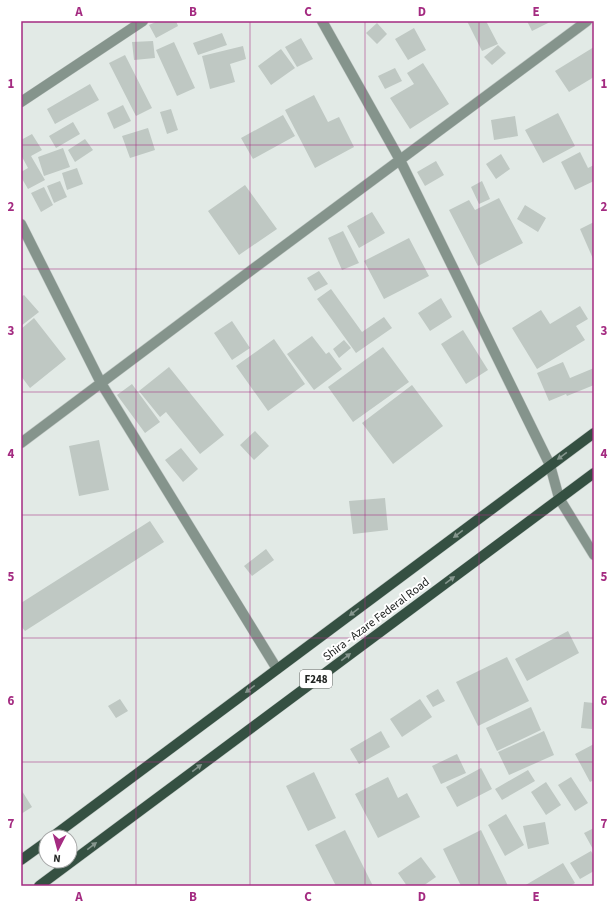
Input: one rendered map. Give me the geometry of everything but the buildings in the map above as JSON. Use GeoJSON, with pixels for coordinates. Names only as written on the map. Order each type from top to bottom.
{"type":"FeatureCollection","features":[{"type":"Feature","properties":{"kind":"main road","name":"Shira - Azare Federal Road"},"geometry":{"type":"LineString","coordinates":[[63,829],[550,465],[594,434]]}},
{"type":"Feature","properties":{"kind":"main road","name":"Shira - Azare Federal Road"},"geometry":{"type":"LineString","coordinates":[[38,886],[594,473]]}},
{"type":"Feature","properties":{"kind":"main road"},"geometry":{"type":"LineString","coordinates":[[21,860],[38,848]]}},
{"type":"Feature","properties":{"kind":"street"},"geometry":{"type":"LineString","coordinates":[[21,102],[143,21]]}},
{"type":"Feature","properties":{"kind":"street"},"geometry":{"type":"LineString","coordinates":[[322,21],[400,160],[550,465],[559,498],[594,554]]}},
{"type":"Feature","properties":{"kind":"street"},"geometry":{"type":"LineString","coordinates":[[21,443],[587,21]]}},
{"type":"Feature","properties":{"kind":"street"},"geometry":{"type":"LineString","coordinates":[[21,224],[101,383],[277,669]]}}]}
